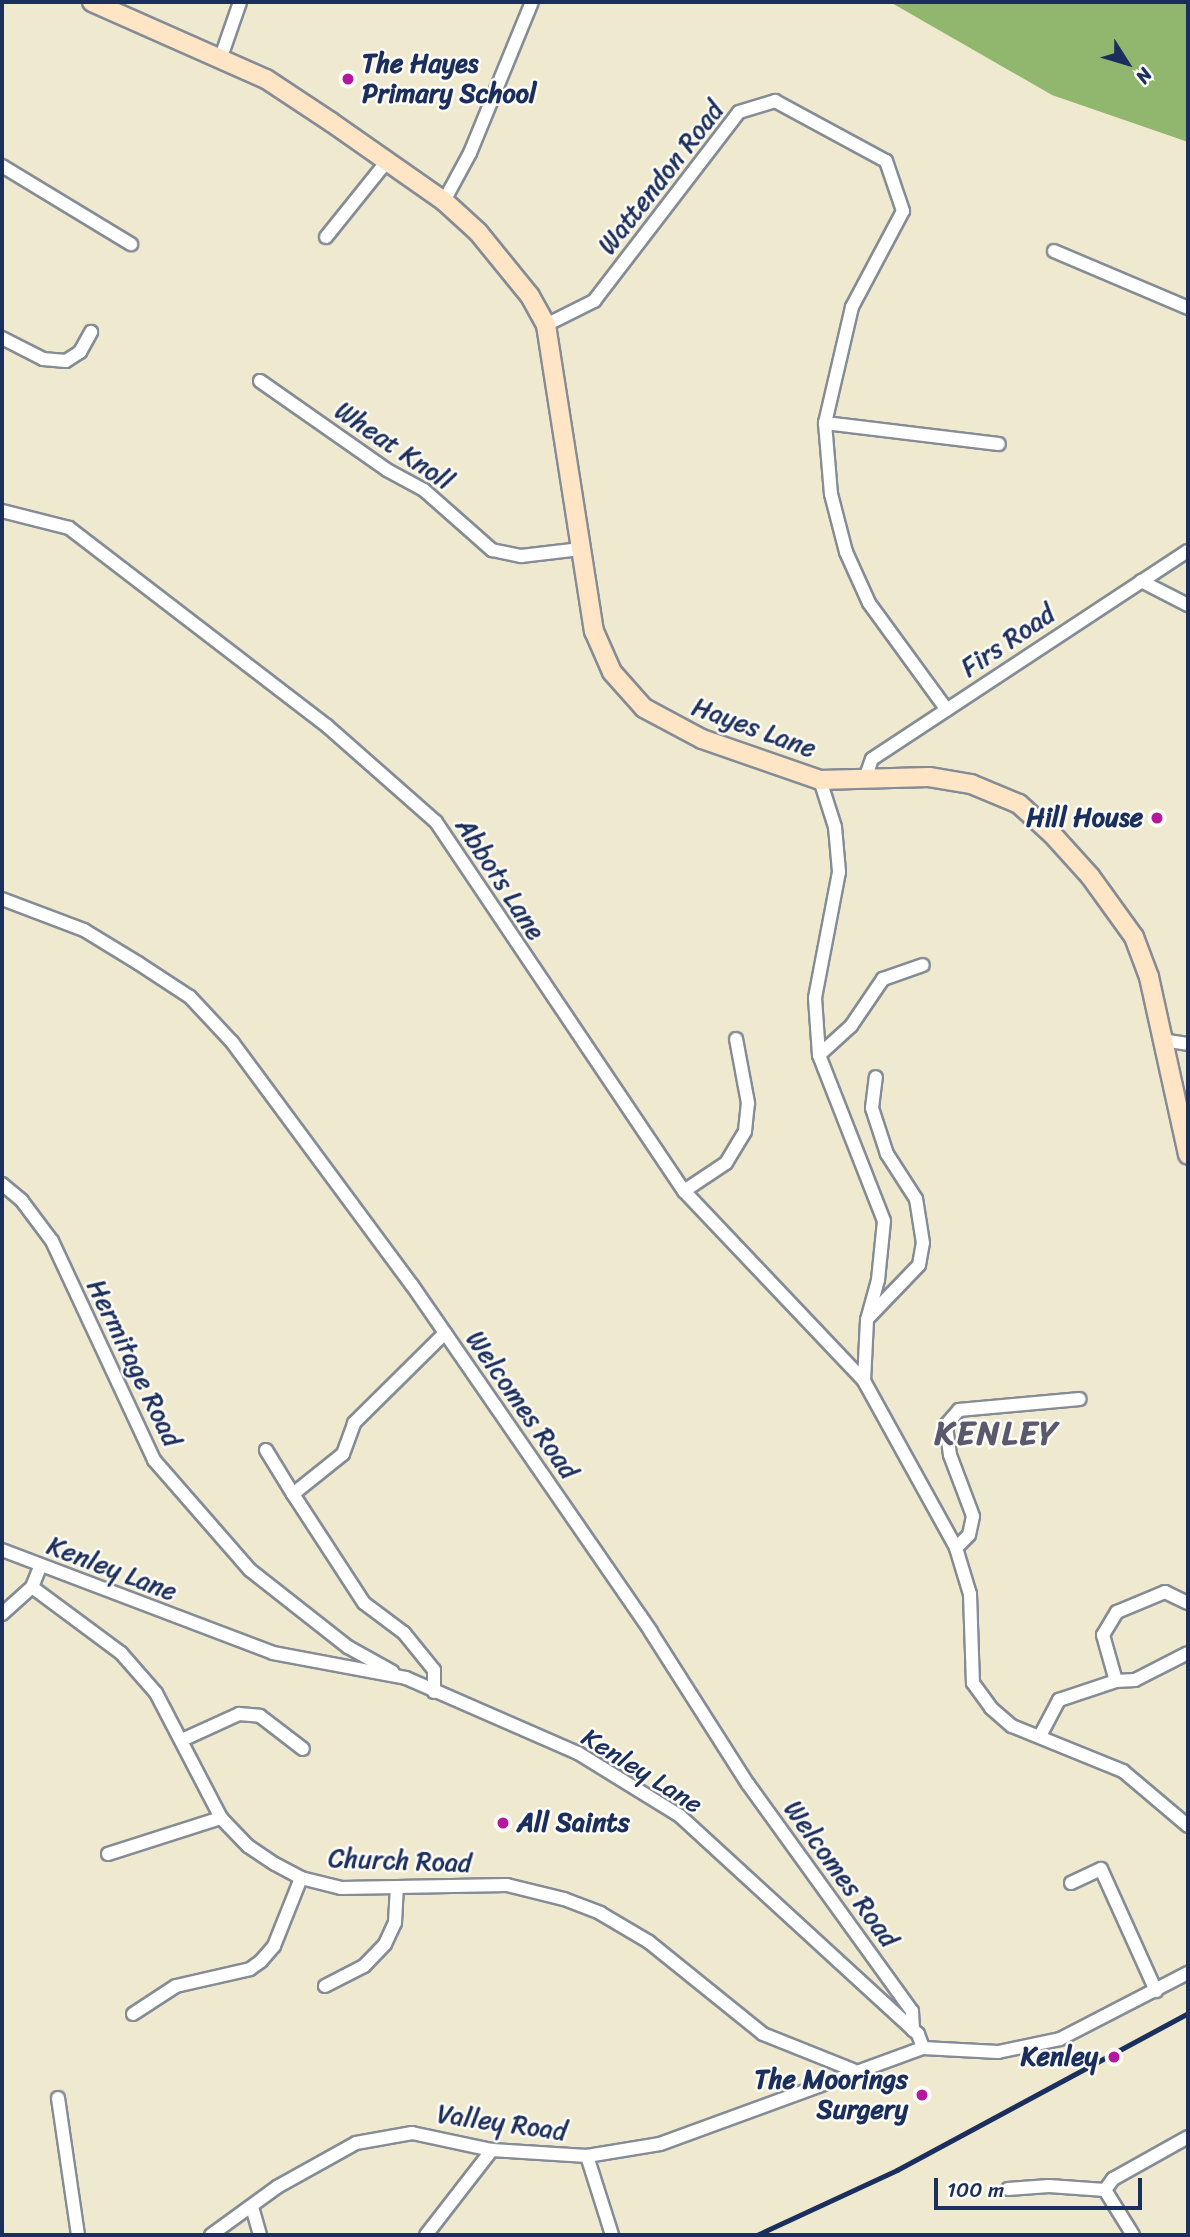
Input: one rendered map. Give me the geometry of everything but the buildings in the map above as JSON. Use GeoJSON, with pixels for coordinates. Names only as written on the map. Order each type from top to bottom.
{"type":"FeatureCollection","features":[{"type":"Feature","properties":{"kind":"street","name":"Hayes Lane"},"geometry":{"type":"LineString","coordinates":[[92,2],[266,79],[444,201],[478,232],[530,296],[546,325],[594,631],[621,686],[670,726],[781,770],[820,780],[835,828],[839,872],[815,998],[819,1055],[884,1221],[878,1280],[867,1320],[864,1381]]}},
{"type":"Feature","properties":{"kind":"street"},"geometry":{"type":"LineString","coordinates":[[221,57],[240,2]]}},
{"type":"Feature","properties":{"kind":"street"},"geometry":{"type":"LineString","coordinates":[[444,201],[470,153],[532,2]]}},
{"type":"Feature","properties":{"kind":"street","name":"Wattendon Road"},"geometry":{"type":"LineString","coordinates":[[546,325],[594,301],[739,112],[775,102],[886,161],[902,211],[852,307],[825,423],[831,494],[846,552],[869,603],[947,710]]}},
{"type":"Feature","properties":{"kind":"street"},"geometry":{"type":"LineString","coordinates":[[326,237],[387,161]]}},
{"type":"Feature","properties":{"kind":"street"},"geometry":{"type":"LineString","coordinates":[[2,166],[131,244]]}},
{"type":"Feature","properties":{"kind":"street"},"geometry":{"type":"LineString","coordinates":[[1054,251],[1188,308]]}},
{"type":"Feature","properties":{"kind":"street"},"geometry":{"type":"LineString","coordinates":[[2,338],[43,359],[66,361],[80,352],[91,331]]}},
{"type":"Feature","properties":{"kind":"street","name":"Wheat Knoll"},"geometry":{"type":"LineString","coordinates":[[260,381],[387,470],[425,490],[492,550],[521,556],[581,549]]}},
{"type":"Feature","properties":{"kind":"street"},"geometry":{"type":"LineString","coordinates":[[825,423],[999,444]]}},
{"type":"Feature","properties":{"kind":"street","name":"Abbots Lane"},"geometry":{"type":"LineString","coordinates":[[2,511],[69,528],[327,726],[436,822],[684,1191],[864,1381]]}},
{"type":"Feature","properties":{"kind":"street","name":"Firs Road"},"geometry":{"type":"LineString","coordinates":[[865,779],[872,759],[1188,551]]}},
{"type":"Feature","properties":{"kind":"street"},"geometry":{"type":"LineString","coordinates":[[1141,581],[1188,606]]}},
{"type":"Feature","properties":{"kind":"street"},"geometry":{"type":"LineString","coordinates":[[820,780],[929,777],[971,784],[1019,804],[1090,876],[1134,937],[1149,976],[1188,1154]]}},
{"type":"Feature","properties":{"kind":"street","name":"Welcomes Road"},"geometry":{"type":"LineString","coordinates":[[2,899],[84,930],[190,997],[213,1019],[445,1333],[652,1632],[748,1784],[912,2011],[913,2030]]}},
{"type":"Feature","properties":{"kind":"street"},"geometry":{"type":"LineString","coordinates":[[819,1055],[851,1027],[883,979],[923,965]]}},
{"type":"Feature","properties":{"kind":"street"},"geometry":{"type":"LineString","coordinates":[[684,1191],[726,1163],[745,1131],[748,1103],[736,1039]]}},
{"type":"Feature","properties":{"kind":"street"},"geometry":{"type":"LineString","coordinates":[[1163,1040],[1188,1044]]}},
{"type":"Feature","properties":{"kind":"street"},"geometry":{"type":"LineString","coordinates":[[867,1320],[919,1265],[923,1243],[916,1199],[887,1154],[872,1108],[876,1077]]}},
{"type":"Feature","properties":{"kind":"street","name":"Hermitage Road"},"geometry":{"type":"LineString","coordinates":[[2,1184],[22,1201],[52,1241],[153,1461],[250,1570],[348,1647],[406,1678]]}},
{"type":"Feature","properties":{"kind":"street"},"geometry":{"type":"LineString","coordinates":[[293,1493],[343,1454],[354,1423],[445,1333]]}},
{"type":"Feature","properties":{"kind":"street"},"geometry":{"type":"LineString","coordinates":[[864,1381],[956,1548],[970,1594],[973,1683],[1012,1726],[1123,1771],[1188,1826]]}},
{"type":"Feature","properties":{"kind":"street"},"geometry":{"type":"LineString","coordinates":[[956,1548],[969,1535],[973,1516],[950,1455],[946,1425],[959,1410],[1080,1399]]}},
{"type":"Feature","properties":{"kind":"street"},"geometry":{"type":"LineString","coordinates":[[266,1450],[364,1603],[404,1633],[434,1670],[434,1692]]}},
{"type":"Feature","properties":{"kind":"street","name":"Kenley Lane"},"geometry":{"type":"LineString","coordinates":[[2,1550],[40,1567],[272,1653],[406,1678],[578,1754],[680,1816],[913,2030],[923,2048]]}},
{"type":"Feature","properties":{"kind":"street"},"geometry":{"type":"LineString","coordinates":[[2,1614],[32,1587],[40,1567]]}},
{"type":"Feature","properties":{"kind":"street","name":"Church Road"},"geometry":{"type":"LineString","coordinates":[[32,1587],[121,1653],[156,1692],[221,1818],[248,1846],[301,1878],[341,1888],[507,1885],[535,1889],[600,1913],[685,1969],[763,2034],[853,2070]]}},
{"type":"Feature","properties":{"kind":"street"},"geometry":{"type":"LineString","coordinates":[[1116,1681],[1103,1635],[1117,1612],[1165,1592],[1188,1603]]}},
{"type":"Feature","properties":{"kind":"street"},"geometry":{"type":"LineString","coordinates":[[1040,1737],[1059,1700],[1116,1681],[1135,1680],[1188,1653]]}},
{"type":"Feature","properties":{"kind":"street"},"geometry":{"type":"LineString","coordinates":[[182,1740],[239,1714],[260,1716],[303,1749]]}},
{"type":"Feature","properties":{"kind":"street"},"geometry":{"type":"LineString","coordinates":[[108,1854],[221,1818]]}},
{"type":"Feature","properties":{"kind":"street"},"geometry":{"type":"LineString","coordinates":[[1071,1883],[1101,1869],[1156,1991]]}},
{"type":"Feature","properties":{"kind":"street"},"geometry":{"type":"LineString","coordinates":[[133,2014],[176,1986],[250,1969],[261,1961],[274,1946],[301,1878]]}},
{"type":"Feature","properties":{"kind":"street"},"geometry":{"type":"LineString","coordinates":[[325,1986],[364,1966],[385,1944],[395,1923],[397,1888]]}},
{"type":"Feature","properties":{"kind":"street"},"geometry":{"type":"LineString","coordinates":[[923,2048],[1026,2049],[1060,2039],[1188,1973]]}},
{"type":"Feature","properties":{"kind":"street","name":"Valley Road"},"geometry":{"type":"LineString","coordinates":[[211,2235],[298,2174],[356,2143],[412,2133],[492,2150],[587,2157],[660,2144],[724,2124],[853,2070],[923,2048]]}},
{"type":"Feature","properties":{"kind":"street"},"geometry":{"type":"LineString","coordinates":[[58,2098],[78,2235]]}},
{"type":"Feature","properties":{"kind":"street"},"geometry":{"type":"LineString","coordinates":[[1105,2190],[1113,2179],[1188,2137]]}},
{"type":"Feature","properties":{"kind":"street"},"geometry":{"type":"LineString","coordinates":[[426,2235],[492,2150]]}},
{"type":"Feature","properties":{"kind":"street"},"geometry":{"type":"LineString","coordinates":[[587,2157],[612,2235]]}},
{"type":"Feature","properties":{"kind":"street"},"geometry":{"type":"LineString","coordinates":[[1008,2189],[1049,2186],[1105,2190]]}},
{"type":"Feature","properties":{"kind":"street"},"geometry":{"type":"LineString","coordinates":[[1105,2190],[1133,2235]]}},
{"type":"Feature","properties":{"kind":"street"},"geometry":{"type":"LineString","coordinates":[[252,2207],[260,2235]]}},
{"type":"Feature","properties":{"kind":"green space"},"geometry":{"type":"Polygon","coordinates":[[[890,2],[1188,2],[1188,142],[1052,95],[890,2]]]}},
{"type":"Feature","properties":{"kind":"railway"},"geometry":{"type":"LineString","coordinates":[[757,2235],[897,2170],[1188,2013]]}},
{"type":"Feature","properties":{"kind":"place","name":"The Hayes Primary School"},"geometry":{"type":"Point","coordinates":[348,79]}},
{"type":"Feature","properties":{"kind":"place","name":"Hill House"},"geometry":{"type":"Point","coordinates":[1157,818]}},
{"type":"Feature","properties":{"kind":"place","name":"All Saints"},"geometry":{"type":"Point","coordinates":[503,1823]}},
{"type":"Feature","properties":{"kind":"place","name":"Kenley"},"geometry":{"type":"Point","coordinates":[1114,2057]}},
{"type":"Feature","properties":{"kind":"place","name":"The Moorings Surgery"},"geometry":{"type":"Point","coordinates":[922,2095]}},
{"type":"Feature","properties":{"kind":"district","name":"KENLEY"},"geometry":{"type":"Point","coordinates":[997,1434]}}]}
